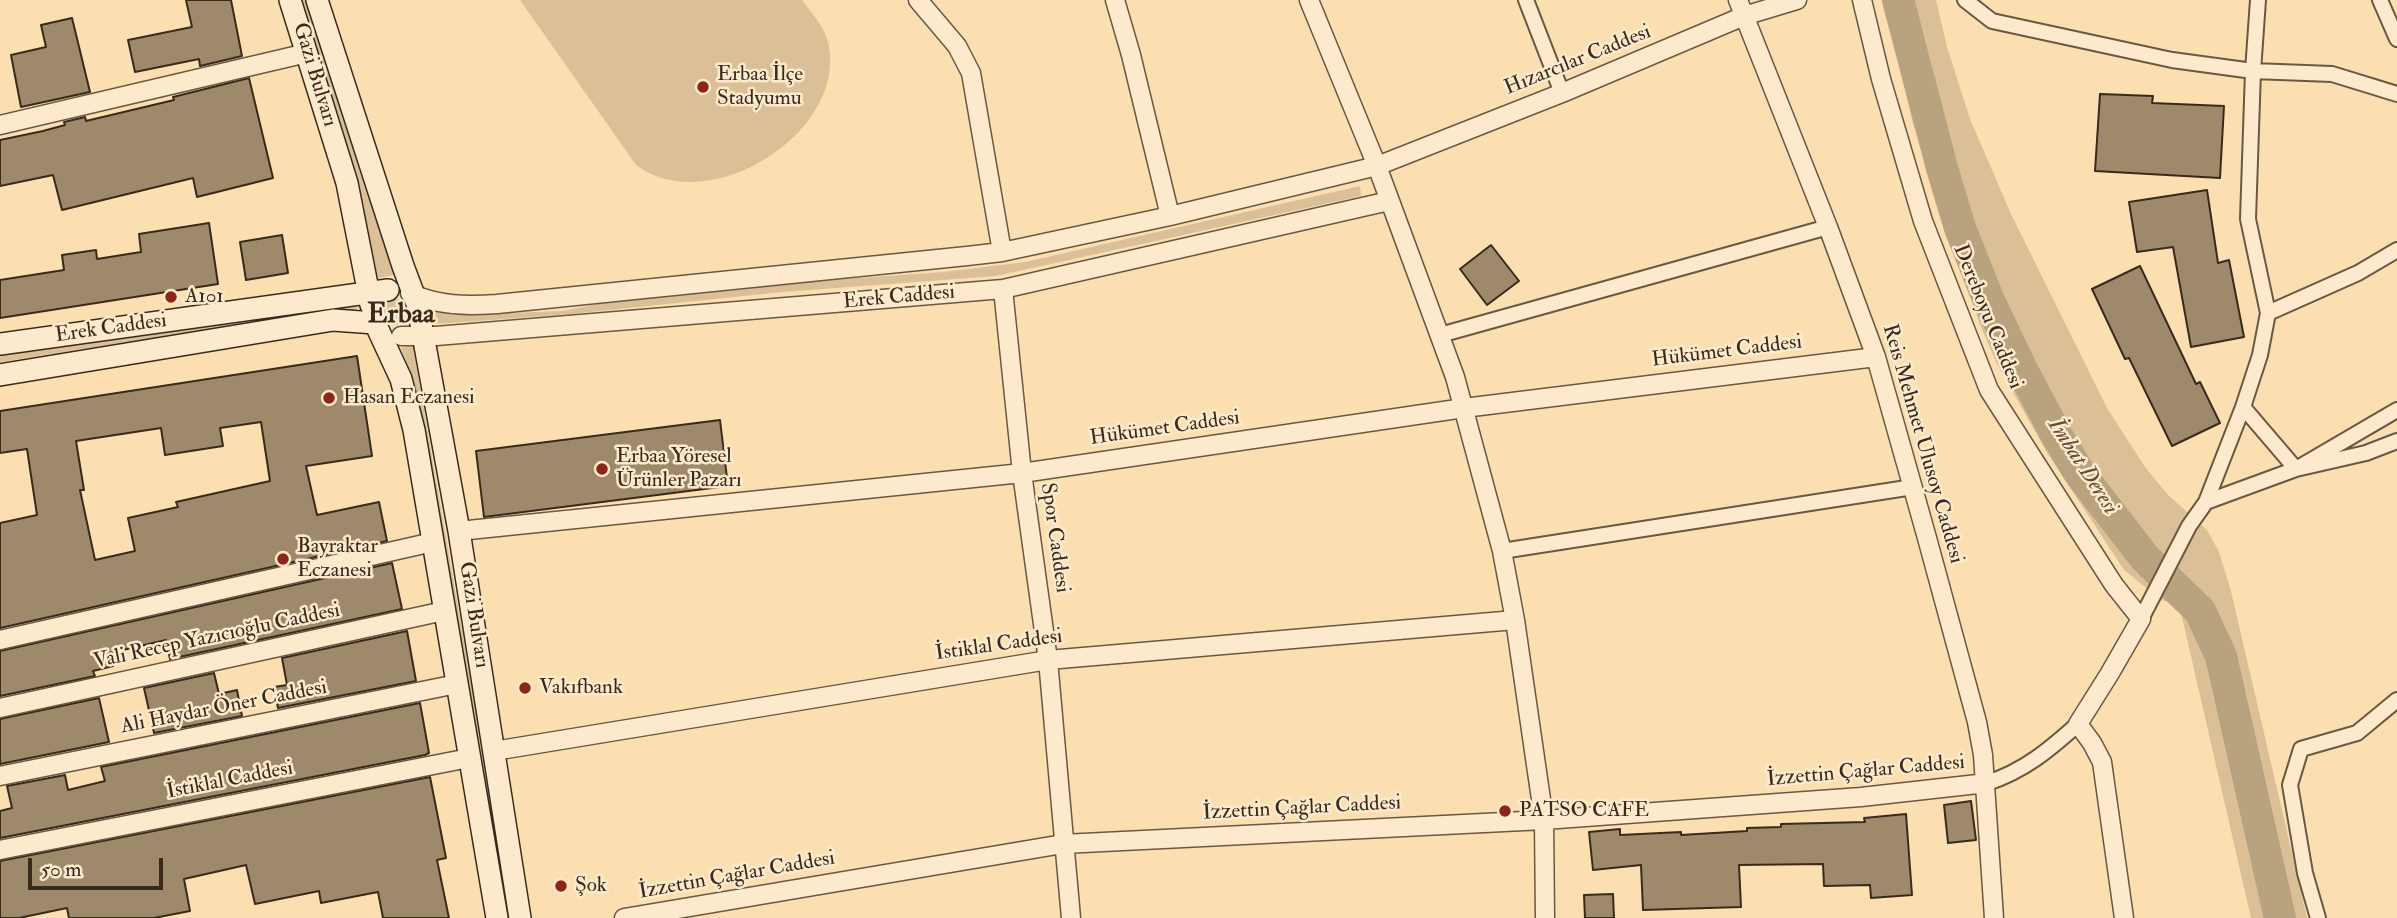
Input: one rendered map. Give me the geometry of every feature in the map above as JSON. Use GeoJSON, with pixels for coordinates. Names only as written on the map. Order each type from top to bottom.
{"type":"FeatureCollection","features":[{"type":"Feature","properties":{"kind":"main road","name":"Gazi Bulvarı"},"geometry":{"type":"LineString","coordinates":[[290,0],[378,291],[374,319],[404,387],[497,918]]}},
{"type":"Feature","properties":{"kind":"main road","name":"Gazi Bulvarı"},"geometry":{"type":"LineString","coordinates":[[317,0],[415,302],[412,336],[459,531],[520,918]]}},
{"type":"Feature","properties":{"kind":"main road"},"geometry":{"type":"LineString","coordinates":[[378,291],[396,289],[415,302]]}},
{"type":"Feature","properties":{"kind":"main road","name":"Erek Caddesi"},"geometry":{"type":"LineString","coordinates":[[0,344],[378,291]]}},
{"type":"Feature","properties":{"kind":"main road"},"geometry":{"type":"LineString","coordinates":[[374,319],[386,333],[412,336]]}},
{"type":"Feature","properties":{"kind":"main road","name":"Erek Caddesi"},"geometry":{"type":"LineString","coordinates":[[0,374],[333,320],[374,319]]}},
{"type":"Feature","properties":{"kind":"street"},"geometry":{"type":"LineString","coordinates":[[918,0],[957,46],[971,73],[1002,252]]}},
{"type":"Feature","properties":{"kind":"street"},"geometry":{"type":"LineString","coordinates":[[1115,0],[1170,216]]}},
{"type":"Feature","properties":{"kind":"street"},"geometry":{"type":"LineString","coordinates":[[1309,0],[1377,166],[1440,335],[1464,408],[1502,551],[1515,620],[1544,820],[1545,918]]}},
{"type":"Feature","properties":{"kind":"street"},"geometry":{"type":"LineString","coordinates":[[1526,0],[1562,93]]}},
{"type":"Feature","properties":{"kind":"street","name":"Hızarcılar Caddesi"},"geometry":{"type":"LineString","coordinates":[[1377,166],[1562,93],[1741,8],[1797,0]]}},
{"type":"Feature","properties":{"kind":"street","name":"Dereboyu Caddesi"},"geometry":{"type":"LineString","coordinates":[[1862,0],[1881,79],[1923,221],[1989,390],[2114,585],[2141,618]]}},
{"type":"Feature","properties":{"kind":"street"},"geometry":{"type":"LineString","coordinates":[[1965,0],[1992,22],[2172,60],[2253,71],[2332,74],[2397,94]]}},
{"type":"Feature","properties":{"kind":"street"},"geometry":{"type":"LineString","coordinates":[[1987,783],[2024,768],[2078,724],[2141,618],[2189,526],[2206,502],[2243,408],[2260,355],[2268,313],[2248,219],[2258,0]]}},
{"type":"Feature","properties":{"kind":"street"},"geometry":{"type":"LineString","coordinates":[[2380,0],[2397,39]]}},
{"type":"Feature","properties":{"kind":"street","name":"Reis Mehmet Ulusoy Caddesi"},"geometry":{"type":"LineString","coordinates":[[1741,8],[1828,227],[1876,357],[1913,487],[1977,722],[1987,783],[1994,918]]}},
{"type":"Feature","properties":{"kind":"street"},"geometry":{"type":"LineString","coordinates":[[0,125],[307,53]]}},
{"type":"Feature","properties":{"kind":"street","name":"Erek Caddesi"},"geometry":{"type":"LineString","coordinates":[[415,302],[429,301],[451,305],[497,304],[1002,252],[1170,216],[1377,166]]}},
{"type":"Feature","properties":{"kind":"street","name":"Erek Caddesi"},"geometry":{"type":"LineString","coordinates":[[412,336],[1003,289],[1389,201]]}},
{"type":"Feature","properties":{"kind":"street"},"geometry":{"type":"LineString","coordinates":[[1440,335],[1828,227]]}},
{"type":"Feature","properties":{"kind":"street"},"geometry":{"type":"LineString","coordinates":[[2268,313],[2358,273],[2397,250]]}},
{"type":"Feature","properties":{"kind":"street","name":"Spor Caddesi"},"geometry":{"type":"LineString","coordinates":[[1003,289],[1022,473],[1048,660],[1063,844],[1072,918]]}},
{"type":"Feature","properties":{"kind":"street","name":"Hükümet Caddesi"},"geometry":{"type":"LineString","coordinates":[[459,531],[1022,473],[1464,408],[1876,357]]}},
{"type":"Feature","properties":{"kind":"street"},"geometry":{"type":"LineString","coordinates":[[2243,408],[2296,468]]}},
{"type":"Feature","properties":{"kind":"street"},"geometry":{"type":"LineString","coordinates":[[2296,468],[2397,410]]}},
{"type":"Feature","properties":{"kind":"street"},"geometry":{"type":"LineString","coordinates":[[2206,502],[2296,468],[2366,453],[2397,441]]}},
{"type":"Feature","properties":{"kind":"street"},"geometry":{"type":"LineString","coordinates":[[1502,551],[1913,487]]}},
{"type":"Feature","properties":{"kind":"street"},"geometry":{"type":"LineString","coordinates":[[0,640],[433,542]]}},
{"type":"Feature","properties":{"kind":"street","name":"Vali Recep Yazıcıoğlu Caddesi"},"geometry":{"type":"LineString","coordinates":[[0,708],[444,611]]}},
{"type":"Feature","properties":{"kind":"street","name":"İstiklal Caddesi"},"geometry":{"type":"LineString","coordinates":[[494,751],[1048,660],[1515,620]]}},
{"type":"Feature","properties":{"kind":"street","name":"Ali Haydar Öner Caddesi"},"geometry":{"type":"LineString","coordinates":[[0,776],[457,684]]}},
{"type":"Feature","properties":{"kind":"street"},"geometry":{"type":"LineString","coordinates":[[2318,918],[2305,873],[2290,785],[2301,749],[2357,733],[2397,699]]}},
{"type":"Feature","properties":{"kind":"street"},"geometry":{"type":"LineString","coordinates":[[2078,724],[2099,753],[2102,762],[2124,918]]}},
{"type":"Feature","properties":{"kind":"street","name":"İstiklal Caddesi"},"geometry":{"type":"LineString","coordinates":[[0,850],[469,758]]}},
{"type":"Feature","properties":{"kind":"street","name":"İzzettin Çağlar Caddesi"},"geometry":{"type":"LineString","coordinates":[[624,918],[1063,844],[1544,820],[1861,797],[1987,783]]}},
{"type":"Feature","properties":{"kind":"shaded area"},"geometry":{"type":"Polygon","coordinates":[[[301,0],[307,0],[394,275],[378,278],[356,172],[301,0]]]}},
{"type":"Feature","properties":{"kind":"shaded area","name":"Erbaa İlçe Stadyumu"},"geometry":{"type":"Polygon","coordinates":[[[520,0],[802,0],[827,39],[828,79],[816,110],[794,137],[765,159],[732,175],[698,182],[665,179],[636,165],[520,0]]]}},
{"type":"Feature","properties":{"kind":"shaded area"},"geometry":{"type":"Polygon","coordinates":[[[1884,0],[1936,0],[1947,47],[1970,119],[2011,214],[2107,408],[2145,467],[2168,495],[2207,530],[2219,552],[2231,591],[2307,918],[2251,918],[2179,604],[2161,600],[2124,570],[2046,451],[1997,364],[1980,325],[1913,124],[1884,0]]]}},
{"type":"Feature","properties":{"kind":"shaded area"},"geometry":{"type":"Polygon","coordinates":[[[1360,186],[1361,196],[996,276],[783,292],[571,314],[436,324],[434,311],[453,315],[563,311],[650,297],[943,272],[1025,262],[1360,186]]]}},
{"type":"Feature","properties":{"kind":"shaded area"},"geometry":{"type":"Polygon","coordinates":[[[396,299],[405,303],[409,312],[405,321],[396,325],[387,321],[383,312],[387,303],[396,299]]]}},
{"type":"Feature","properties":{"kind":"shaded area"},"geometry":{"type":"Polygon","coordinates":[[[355,300],[357,311],[336,310],[0,362],[0,355],[355,300]]]}},
{"type":"Feature","properties":{"kind":"shaded area"},"geometry":{"type":"Polygon","coordinates":[[[413,344],[512,918],[508,918],[414,381],[401,348],[413,344]]]}},
{"type":"Feature","properties":{"kind":"building"},"geometry":{"type":"Polygon","coordinates":[[[186,0],[231,0],[242,56],[200,66],[199,59],[135,72],[128,40],[192,27],[186,0]]]}},
{"type":"Feature","properties":{"kind":"building"},"geometry":{"type":"Polygon","coordinates":[[[72,18],[90,92],[21,107],[11,55],[46,47],[41,25],[72,18]]]}},
{"type":"Feature","properties":{"kind":"building"},"geometry":{"type":"Polygon","coordinates":[[[249,78],[273,178],[197,197],[193,178],[62,210],[53,175],[0,186],[0,140],[43,131],[85,117],[86,121],[174,100],[173,97],[249,78]]]}},
{"type":"Feature","properties":{"kind":"building"},"geometry":{"type":"Polygon","coordinates":[[[2100,94],[2153,96],[2152,103],[2224,106],[2220,178],[2095,171],[2100,94]]]}},
{"type":"Feature","properties":{"kind":"building"},"geometry":{"type":"Polygon","coordinates":[[[2207,190],[2218,263],[2229,260],[2244,337],[2191,347],[2173,247],[2137,252],[2129,202],[2207,190]]]}},
{"type":"Feature","properties":{"kind":"building"},"geometry":{"type":"Polygon","coordinates":[[[209,223],[218,284],[0,318],[0,280],[64,270],[62,255],[96,250],[97,259],[141,252],[139,234],[209,223]]]}},
{"type":"Feature","properties":{"kind":"building"},"geometry":{"type":"Polygon","coordinates":[[[282,235],[288,273],[246,280],[240,242],[282,235]]]}},
{"type":"Feature","properties":{"kind":"building"},"geometry":{"type":"Polygon","coordinates":[[[1491,245],[1519,281],[1487,305],[1460,269],[1491,245]]]}},
{"type":"Feature","properties":{"kind":"building"},"geometry":{"type":"Polygon","coordinates":[[[2140,266],[2196,384],[2200,382],[2220,423],[2172,446],[2129,358],[2125,359],[2092,289],[2140,266]]]}},
{"type":"Feature","properties":{"kind":"building"},"geometry":{"type":"Polygon","coordinates":[[[357,356],[372,456],[306,466],[317,515],[379,502],[387,541],[0,628],[0,523],[37,515],[27,449],[0,453],[0,411],[357,356]],[[261,422],[220,428],[223,446],[165,455],[161,428],[76,441],[84,490],[80,490],[95,560],[135,551],[128,518],[178,507],[176,502],[270,481],[261,422]]]}},
{"type":"Feature","properties":{"kind":"building","name":"Erbaa Yöresel Ürünler Pazarı"},"geometry":{"type":"Polygon","coordinates":[[[720,420],[728,486],[484,517],[476,451],[720,420]]]}},
{"type":"Feature","properties":{"kind":"building"},"geometry":{"type":"Polygon","coordinates":[[[392,563],[402,609],[170,659],[166,640],[110,653],[113,666],[93,671],[95,676],[0,696],[0,651],[392,563]]]}},
{"type":"Feature","properties":{"kind":"building"},"geometry":{"type":"Polygon","coordinates":[[[407,631],[416,681],[278,708],[274,687],[287,685],[282,658],[407,631]]]}},
{"type":"Feature","properties":{"kind":"building"},"geometry":{"type":"Polygon","coordinates":[[[214,673],[219,694],[237,690],[242,716],[154,733],[144,688],[214,673]]]}},
{"type":"Feature","properties":{"kind":"building"},"geometry":{"type":"Polygon","coordinates":[[[99,698],[109,742],[0,764],[0,719],[99,698]]]}},
{"type":"Feature","properties":{"kind":"building"},"geometry":{"type":"Polygon","coordinates":[[[420,703],[429,753],[425,755],[0,838],[0,811],[12,808],[7,786],[65,775],[68,790],[105,781],[101,767],[420,703]]]}},
{"type":"Feature","properties":{"kind":"building"},"geometry":{"type":"Polygon","coordinates":[[[430,777],[446,858],[437,860],[449,918],[383,918],[378,892],[321,903],[319,891],[255,904],[246,865],[184,879],[190,911],[154,918],[69,918],[67,908],[19,918],[0,918],[0,861],[430,777]]]}},
{"type":"Feature","properties":{"kind":"building"},"geometry":{"type":"Polygon","coordinates":[[[1971,801],[1976,840],[1948,843],[1944,805],[1971,801]]]}},
{"type":"Feature","properties":{"kind":"building"},"geometry":{"type":"Polygon","coordinates":[[[1906,814],[1912,895],[1871,898],[1870,885],[1824,886],[1823,864],[1739,865],[1741,907],[1643,910],[1641,865],[1593,870],[1589,832],[1620,829],[1620,835],[1681,832],[1681,835],[1747,831],[1747,828],[1781,827],[1781,824],[1865,822],[1864,818],[1906,814]]]}},
{"type":"Feature","properties":{"kind":"building"},"geometry":{"type":"Polygon","coordinates":[[[1613,894],[1614,918],[1585,918],[1584,895],[1613,894]]]}},
{"type":"Feature","properties":{"kind":"waterway","name":"İmbat Deresi"},"geometry":{"type":"LineString","coordinates":[[1898,0],[1960,228],[1989,301],[2022,370],[2080,474],[2145,558],[2200,611],[2221,656],[2280,918]]}},
{"type":"Feature","properties":{"kind":"place","name":"Erbaa İlçe Stadyumu"},"geometry":{"type":"Point","coordinates":[703,87]}},
{"type":"Feature","properties":{"kind":"place","name":"A101"},"geometry":{"type":"Point","coordinates":[171,297]}},
{"type":"Feature","properties":{"kind":"place","name":"Hasan Eczanesi"},"geometry":{"type":"Point","coordinates":[329,398]}},
{"type":"Feature","properties":{"kind":"place","name":"Erbaa Yöresel Ürünler Pazarı"},"geometry":{"type":"Point","coordinates":[602,469]}},
{"type":"Feature","properties":{"kind":"place","name":"Bayraktar Eczanesi"},"geometry":{"type":"Point","coordinates":[283,559]}},
{"type":"Feature","properties":{"kind":"place","name":"Vakıfbank"},"geometry":{"type":"Point","coordinates":[525,688]}},
{"type":"Feature","properties":{"kind":"place","name":"PATSO CAFE"},"geometry":{"type":"Point","coordinates":[1505,811]}},
{"type":"Feature","properties":{"kind":"place","name":"Şok"},"geometry":{"type":"Point","coordinates":[561,886]}},
{"type":"Feature","properties":{"kind":"district","name":"Erbaa"},"geometry":{"type":"Point","coordinates":[401,316]}}]}
